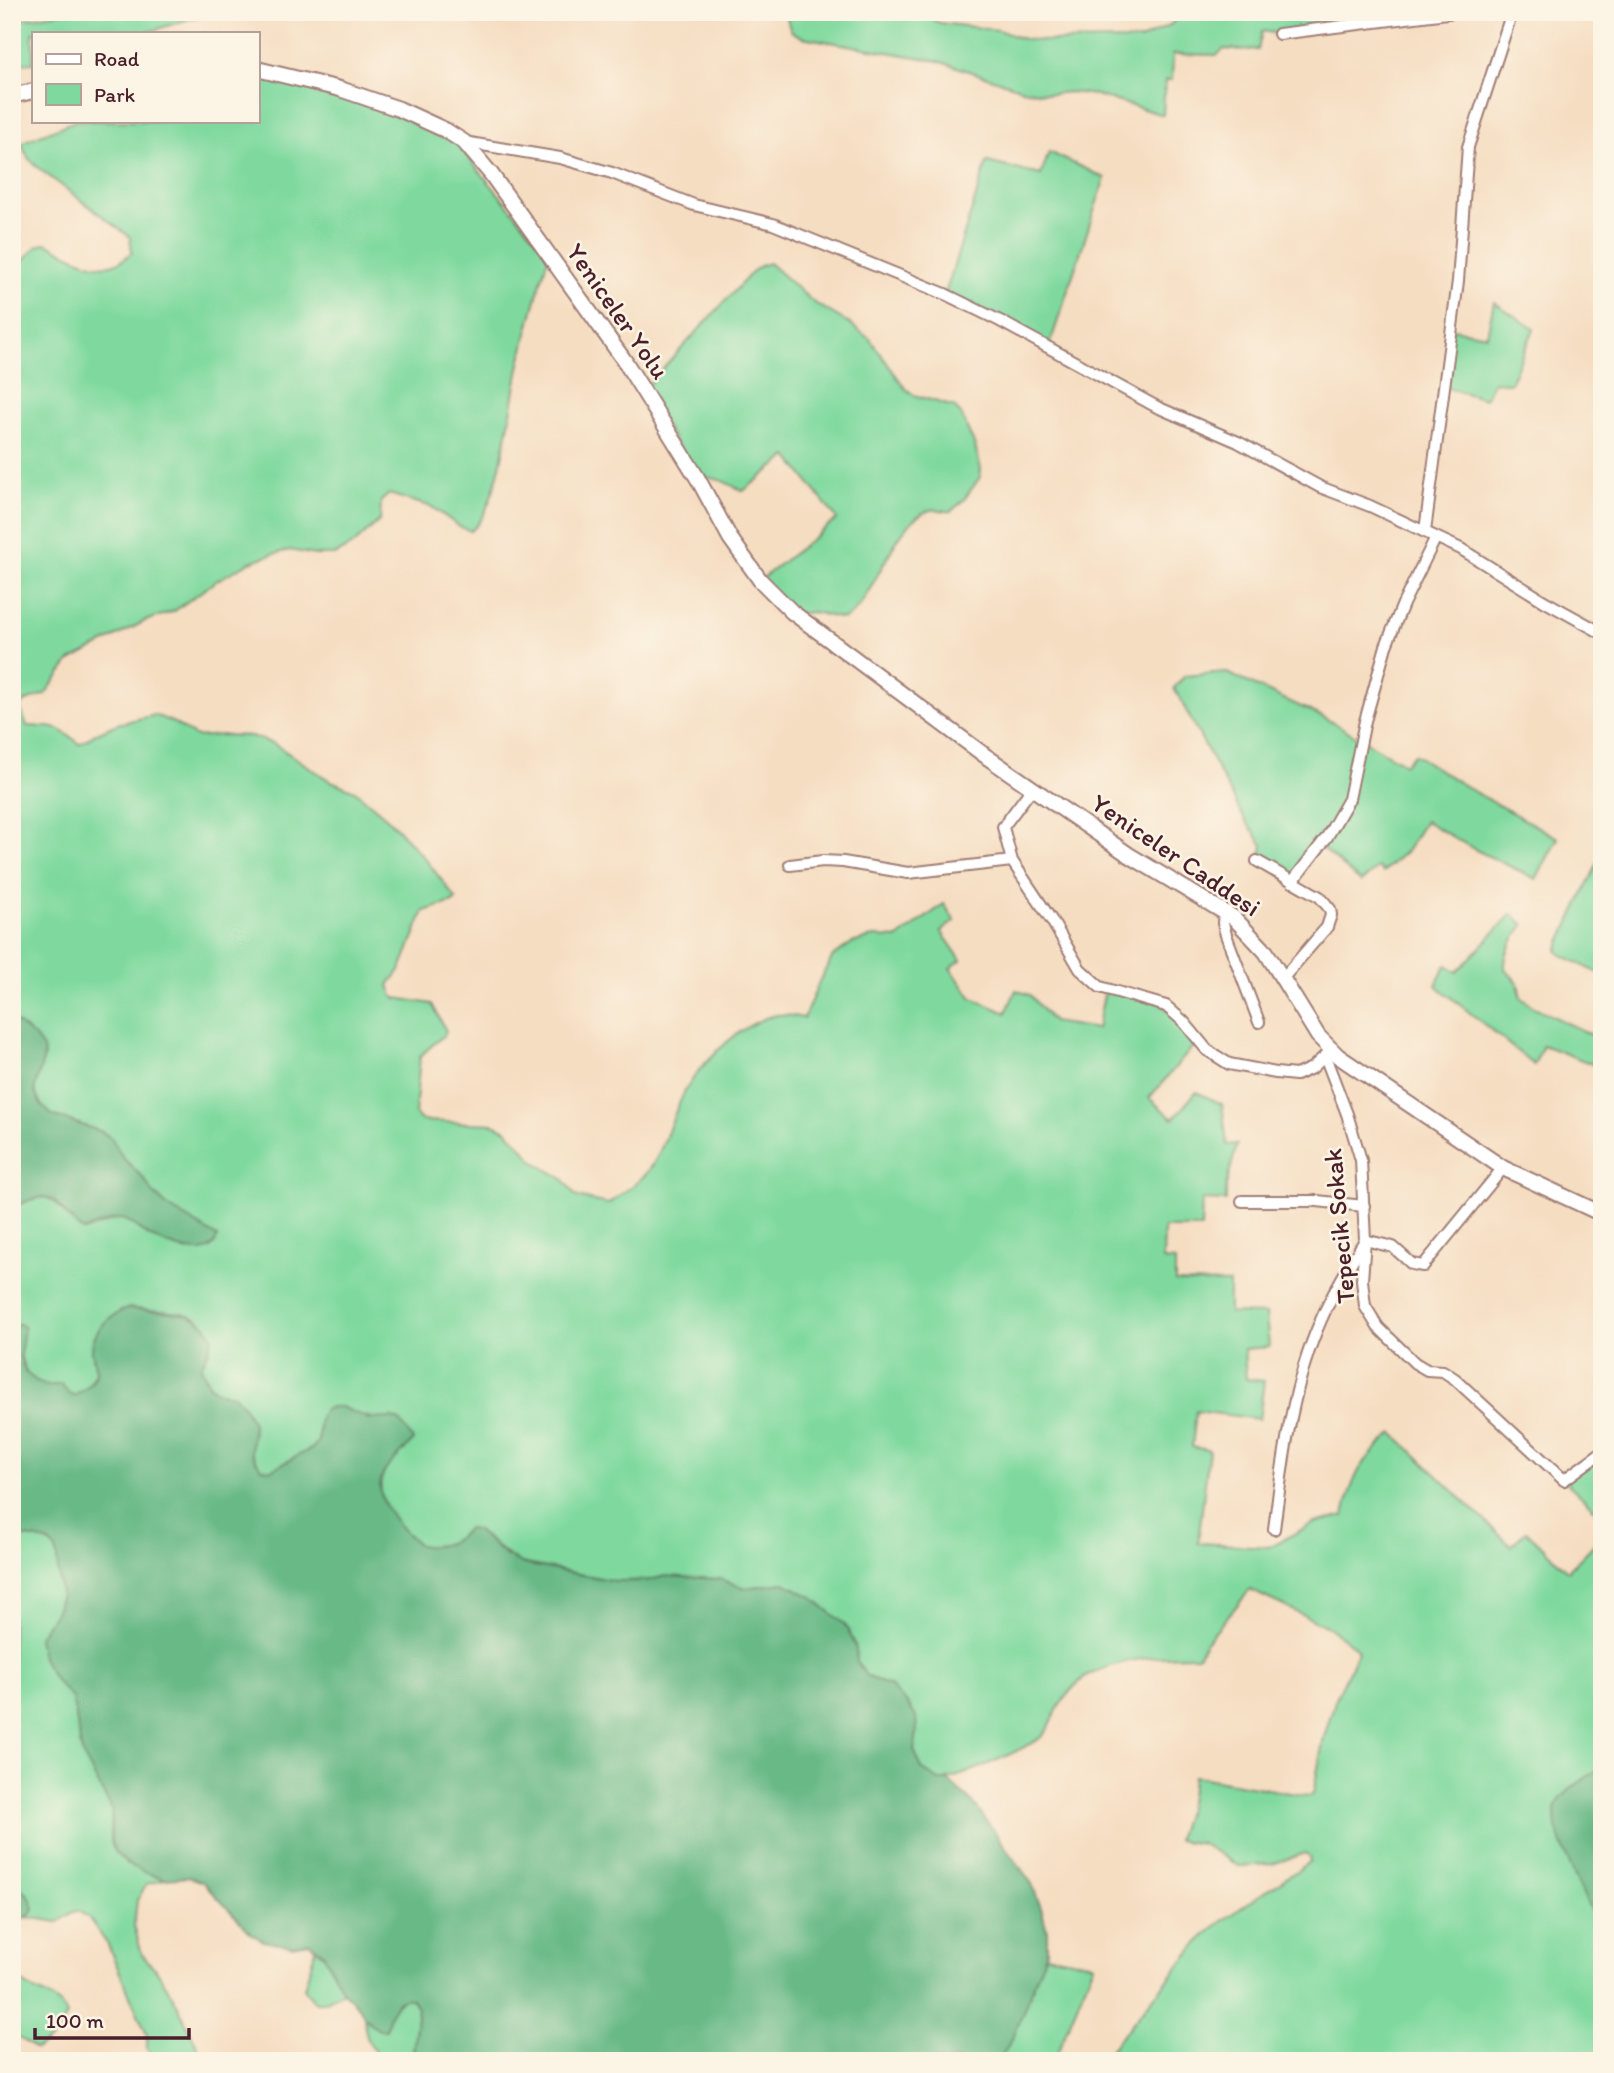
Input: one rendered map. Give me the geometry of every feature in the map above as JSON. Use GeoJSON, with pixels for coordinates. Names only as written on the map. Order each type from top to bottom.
{"type":"FeatureCollection","features":[{"type":"Feature","properties":{"kind":"street"},"geometry":{"type":"LineString","coordinates":[[1279,34],[1455,12]]}},
{"type":"Feature","properties":{"kind":"street"},"geometry":{"type":"LineString","coordinates":[[1425,531],[1458,281],[1468,147],[1512,12]]}},
{"type":"Feature","properties":{"kind":"street","name":"Yeniceler Yolu"},"geometry":{"type":"LineString","coordinates":[[259,69],[340,89],[399,109],[464,142],[491,174],[624,360],[671,433],[730,538],[751,569],[792,612],[873,671]]}},
{"type":"Feature","properties":{"kind":"street"},"geometry":{"type":"LineString","coordinates":[[12,96],[32,91]]}},
{"type":"Feature","properties":{"kind":"street"},"geometry":{"type":"LineString","coordinates":[[464,142],[560,158],[612,173],[694,205],[772,223],[961,302],[1157,407],[1238,442],[1320,487],[1461,549],[1602,633]]}},
{"type":"Feature","properties":{"kind":"street"},"geometry":{"type":"LineString","coordinates":[[1292,882],[1327,837],[1349,799],[1378,671],[1403,604],[1436,537]]}},
{"type":"Feature","properties":{"kind":"street","name":"Yeniceler Caddesi"},"geometry":{"type":"LineString","coordinates":[[873,671],[987,757],[1129,855],[1224,911],[1256,939],[1283,978],[1327,1052],[1503,1168],[1602,1213]]}},
{"type":"Feature","properties":{"kind":"street"},"geometry":{"type":"LineString","coordinates":[[1033,787],[1003,827],[1012,861],[1080,969],[1100,987],[1166,1006],[1184,1021],[1213,1055],[1229,1063],[1296,1075],[1312,1068],[1327,1052]]}},
{"type":"Feature","properties":{"kind":"street"},"geometry":{"type":"LineString","coordinates":[[1257,860],[1320,897],[1331,915],[1327,927],[1283,978]]}},
{"type":"Feature","properties":{"kind":"street"},"geometry":{"type":"LineString","coordinates":[[790,865],[823,861],[843,862],[908,873],[1012,861]]}},
{"type":"Feature","properties":{"kind":"street"},"geometry":{"type":"LineString","coordinates":[[1224,911],[1226,935],[1259,1022]]}},
{"type":"Feature","properties":{"kind":"street","name":"Tepecik Sokak"},"geometry":{"type":"LineString","coordinates":[[1327,1052],[1361,1160],[1366,1240],[1362,1294],[1369,1316],[1415,1363],[1427,1370],[1449,1374],[1564,1480],[1602,1452]]}},
{"type":"Feature","properties":{"kind":"street"},"geometry":{"type":"LineString","coordinates":[[1274,1529],[1284,1455],[1308,1358],[1321,1321],[1342,1278],[1366,1240],[1394,1247],[1412,1264],[1423,1266],[1503,1168]]}},
{"type":"Feature","properties":{"kind":"street"},"geometry":{"type":"LineString","coordinates":[[1242,1201],[1317,1200],[1364,1206]]}},
{"type":"Feature","properties":{"kind":"green space"},"geometry":{"type":"Polygon","coordinates":[[[65,12],[227,12],[192,18],[148,32],[32,32],[32,63],[12,64],[12,21],[65,12]]]}},
{"type":"Feature","properties":{"kind":"green space"},"geometry":{"type":"Polygon","coordinates":[[[785,12],[915,12],[940,23],[998,30],[1023,39],[1044,41],[1141,40],[1172,24],[1174,20],[1151,12],[1455,12],[1279,34],[1262,31],[1258,50],[1224,49],[1217,55],[1173,54],[1172,80],[1165,80],[1163,115],[1096,95],[1069,92],[1051,94],[1026,90],[939,61],[802,37],[791,31],[785,12]]]}},
{"type":"Feature","properties":{"kind":"green space"},"geometry":{"type":"Polygon","coordinates":[[[259,70],[445,130],[549,254],[519,368],[496,482],[480,521],[470,531],[432,507],[389,494],[381,501],[380,520],[353,545],[334,555],[315,555],[290,550],[250,562],[216,581],[174,611],[145,621],[70,661],[45,694],[24,702],[20,707],[27,726],[56,728],[80,744],[117,724],[155,715],[196,737],[251,736],[274,744],[329,780],[355,791],[388,819],[426,860],[456,899],[424,911],[401,969],[389,985],[396,998],[432,1004],[446,1031],[420,1056],[415,1114],[422,1121],[494,1124],[507,1130],[535,1162],[563,1179],[577,1197],[608,1204],[640,1179],[651,1168],[660,1151],[684,1092],[706,1062],[740,1032],[765,1018],[780,1015],[804,1018],[833,956],[852,943],[873,937],[898,938],[944,904],[955,921],[941,931],[961,960],[950,968],[972,998],[1006,1013],[1016,990],[1030,995],[1053,1022],[1097,1029],[1105,990],[1160,1003],[1199,1040],[1149,1098],[1173,1119],[1196,1092],[1222,1104],[1227,1145],[1237,1144],[1226,1186],[1226,1201],[1202,1200],[1201,1228],[1164,1228],[1163,1260],[1175,1261],[1175,1282],[1229,1283],[1229,1313],[1266,1314],[1269,1347],[1244,1349],[1246,1379],[1264,1381],[1259,1419],[1196,1411],[1192,1447],[1209,1450],[1198,1543],[1269,1547],[1315,1523],[1344,1516],[1360,1469],[1393,1433],[1511,1546],[1526,1531],[1568,1571],[1602,1536],[1602,1767],[1587,1778],[1555,1822],[1573,1871],[1602,1934],[1602,2061],[1101,2061],[1203,1937],[1226,1918],[1310,1862],[1305,1853],[1272,1864],[1239,1866],[1202,1844],[1177,1840],[1189,1802],[1193,1776],[1295,1794],[1313,1794],[1324,1737],[1336,1698],[1358,1652],[1328,1627],[1250,1590],[1204,1644],[1198,1656],[1129,1661],[1089,1675],[1066,1697],[1041,1737],[990,1763],[958,1776],[939,1780],[918,1765],[914,1752],[917,1733],[879,1683],[866,1676],[857,1661],[855,1644],[845,1625],[784,1583],[745,1588],[719,1579],[616,1581],[516,1562],[476,1530],[467,1529],[446,1545],[419,1545],[390,1514],[381,1494],[383,1474],[413,1440],[392,1418],[381,1420],[360,1415],[320,1430],[318,1441],[313,1448],[271,1470],[261,1468],[251,1452],[253,1423],[228,1394],[213,1388],[205,1376],[201,1366],[210,1349],[209,1330],[197,1318],[182,1313],[129,1308],[92,1350],[96,1373],[86,1389],[74,1396],[65,1388],[37,1381],[30,1376],[22,1361],[14,1324],[12,1325],[12,1208],[27,1201],[47,1198],[83,1231],[119,1218],[186,1251],[217,1237],[167,1206],[153,1193],[144,1179],[124,1159],[111,1138],[102,1132],[52,1115],[41,1105],[34,1090],[44,1057],[12,1019],[12,273],[36,247],[46,243],[81,260],[100,265],[117,263],[132,253],[130,237],[41,170],[28,158],[22,145],[25,141],[72,122],[259,122],[259,70]]]}},
{"type":"Feature","properties":{"kind":"green space"},"geometry":{"type":"Polygon","coordinates":[[[1049,152],[1105,178],[1049,347],[945,294],[987,162],[1041,175],[1049,152]]]}},
{"type":"Feature","properties":{"kind":"green space"},"geometry":{"type":"Polygon","coordinates":[[[769,263],[813,302],[870,339],[905,388],[914,395],[954,407],[961,414],[975,446],[981,469],[980,477],[963,501],[951,511],[930,510],[916,517],[904,530],[863,600],[843,619],[813,612],[795,614],[760,580],[837,519],[788,456],[743,491],[716,479],[698,479],[643,390],[753,271],[769,263]]]}},
{"type":"Feature","properties":{"kind":"green space"},"geometry":{"type":"Polygon","coordinates":[[[1494,302],[1534,329],[1510,383],[1493,382],[1485,399],[1444,387],[1452,329],[1487,335],[1494,302]]]}},
{"type":"Feature","properties":{"kind":"green space"},"geometry":{"type":"Polygon","coordinates":[[[1225,672],[1321,716],[1405,764],[1414,754],[1476,793],[1558,838],[1536,879],[1425,821],[1407,850],[1383,872],[1378,867],[1361,882],[1320,846],[1292,882],[1260,862],[1263,845],[1245,820],[1174,688],[1185,676],[1225,672]]]}},
{"type":"Feature","properties":{"kind":"green space"},"geometry":{"type":"Polygon","coordinates":[[[1602,854],[1602,975],[1557,950],[1602,854]]]}},
{"type":"Feature","properties":{"kind":"green space"},"geometry":{"type":"Polygon","coordinates":[[[1512,914],[1524,925],[1508,950],[1505,969],[1518,983],[1521,998],[1602,1040],[1595,1065],[1543,1045],[1534,1065],[1436,985],[1446,965],[1457,972],[1512,914]]]}},
{"type":"Feature","properties":{"kind":"green space"},"geometry":{"type":"Polygon","coordinates":[[[12,1019],[34,1036],[43,1048],[44,1057],[34,1090],[41,1105],[52,1115],[102,1132],[111,1138],[124,1159],[144,1179],[153,1193],[167,1206],[217,1237],[213,1245],[207,1250],[198,1251],[176,1247],[149,1236],[129,1221],[121,1219],[107,1221],[83,1231],[54,1201],[47,1198],[28,1201],[12,1208],[12,1019]]]}},
{"type":"Feature","properties":{"kind":"green space"},"geometry":{"type":"Polygon","coordinates":[[[129,1308],[177,1312],[198,1320],[206,1327],[213,1338],[201,1367],[208,1385],[220,1393],[234,1395],[242,1404],[253,1423],[251,1452],[261,1468],[271,1470],[313,1448],[318,1441],[320,1417],[324,1410],[331,1407],[341,1407],[369,1419],[392,1418],[400,1421],[413,1440],[383,1474],[381,1494],[390,1513],[419,1545],[446,1544],[467,1529],[476,1530],[506,1556],[524,1564],[616,1581],[645,1581],[665,1576],[719,1579],[745,1588],[784,1583],[811,1596],[845,1625],[855,1644],[857,1661],[866,1676],[890,1686],[916,1717],[914,1750],[922,1769],[939,1780],[948,1780],[976,1806],[1032,1884],[1041,1908],[1047,1931],[1047,1951],[1013,2037],[999,2061],[412,2061],[418,2008],[412,1999],[395,2004],[386,2030],[379,2030],[343,1992],[323,1953],[309,1943],[292,1946],[263,1941],[252,1934],[203,1882],[189,1877],[165,1879],[129,1865],[115,1853],[111,1841],[112,1809],[82,1754],[73,1699],[54,1679],[42,1658],[38,1638],[56,1611],[61,1595],[56,1550],[47,1541],[12,1534],[12,1325],[20,1324],[24,1328],[20,1357],[25,1372],[39,1383],[48,1386],[61,1384],[74,1396],[95,1377],[92,1351],[95,1336],[103,1324],[115,1314],[129,1308]]]}},
{"type":"Feature","properties":{"kind":"green space"},"geometry":{"type":"Polygon","coordinates":[[[1602,1452],[1602,1516],[1564,1480],[1602,1452]]]}},
{"type":"Feature","properties":{"kind":"green space"},"geometry":{"type":"Polygon","coordinates":[[[12,1534],[47,1541],[56,1550],[61,1595],[56,1611],[38,1638],[54,1679],[73,1699],[82,1753],[112,1809],[111,1841],[115,1853],[129,1865],[165,1879],[147,1884],[137,1900],[134,1926],[142,1954],[157,1971],[175,2000],[204,2061],[156,2061],[147,2049],[147,2035],[108,1945],[88,1917],[78,1911],[58,1922],[27,1917],[34,1910],[20,1887],[12,1884],[12,1534]]]}},
{"type":"Feature","properties":{"kind":"green space"},"geometry":{"type":"Polygon","coordinates":[[[1602,1767],[1602,1934],[1564,1849],[1555,1816],[1560,1800],[1602,1767]]]}},
{"type":"Feature","properties":{"kind":"green space"},"geometry":{"type":"Polygon","coordinates":[[[12,1884],[27,1894],[34,1910],[27,1917],[16,1919],[12,1977],[12,1884]]]}},
{"type":"Feature","properties":{"kind":"green space"},"geometry":{"type":"Polygon","coordinates":[[[316,1948],[329,1962],[343,1992],[324,2002],[315,2002],[304,1988],[316,1948]]]}},
{"type":"Feature","properties":{"kind":"green space"},"geometry":{"type":"Polygon","coordinates":[[[1045,1955],[1094,1964],[1054,2061],[999,2061],[1013,2037],[1045,1955]]]}},
{"type":"Feature","properties":{"kind":"green space"},"geometry":{"type":"Polygon","coordinates":[[[14,1973],[26,1985],[57,2002],[67,2015],[54,2036],[35,2049],[12,2033],[14,1973]]]}},
{"type":"Feature","properties":{"kind":"green space"},"geometry":{"type":"Polygon","coordinates":[[[404,1999],[411,1999],[418,2007],[412,2061],[383,2061],[369,2041],[364,2017],[372,2026],[388,2025],[392,2009],[404,1999]]]}}]}
